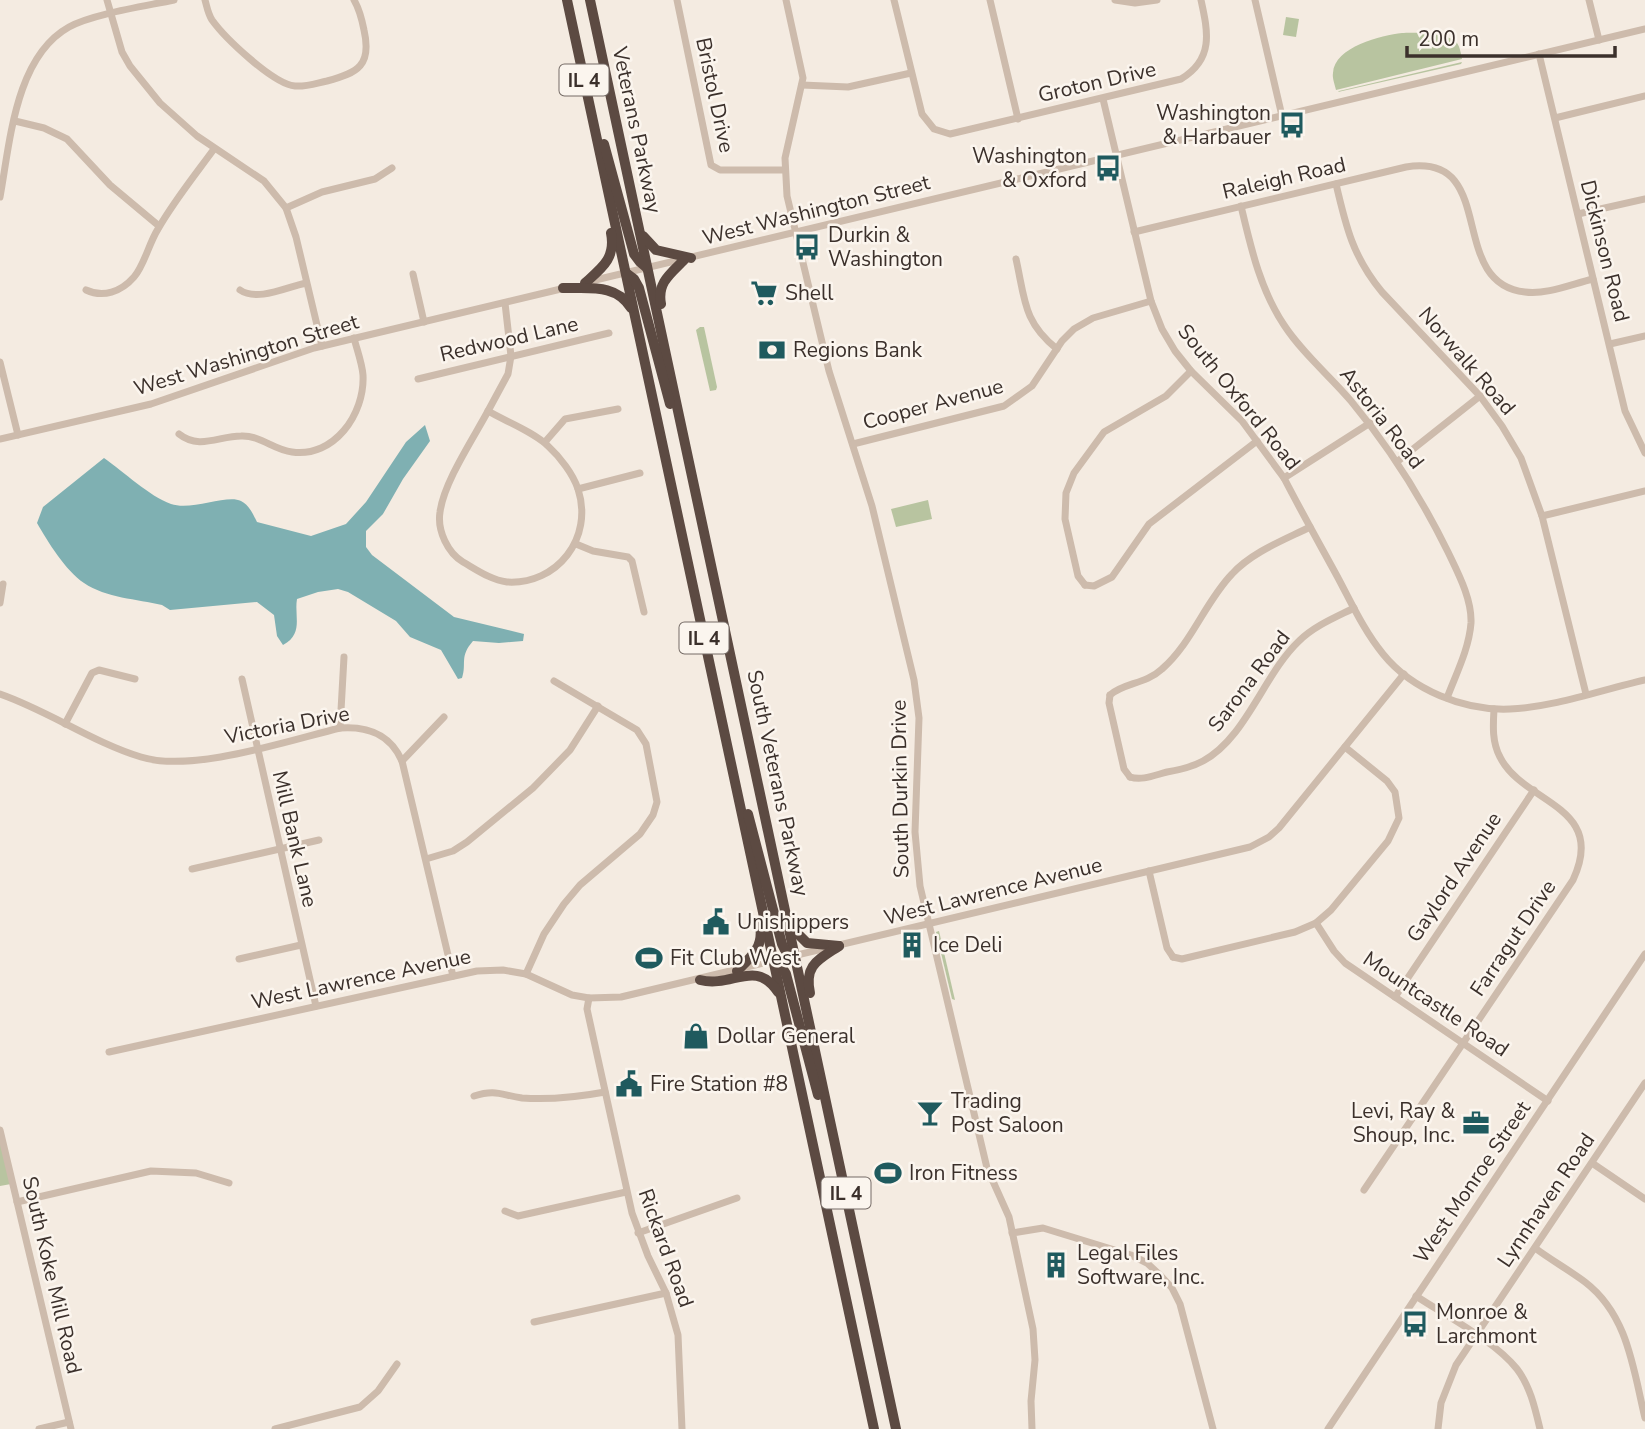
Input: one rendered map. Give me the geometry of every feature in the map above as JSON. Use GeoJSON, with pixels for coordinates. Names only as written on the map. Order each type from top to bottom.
{"type":"FeatureCollection","features":[{"type":"Feature","properties":{"kind":"highway","name":"Veterans Parkway"},"geometry":{"type":"LineString","coordinates":[[567,0],[626,273]]}},
{"type":"Feature","properties":{"kind":"highway","name":"Veterans Parkway"},"geometry":{"type":"LineString","coordinates":[[590,0],[648,268]]}},
{"type":"Feature","properties":{"kind":"highway"},"geometry":{"type":"LineString","coordinates":[[589,101],[602,135],[634,254],[648,268]]}},
{"type":"Feature","properties":{"kind":"highway"},"geometry":{"type":"LineString","coordinates":[[585,283],[604,266],[612,251],[613,243],[600,180],[601,160]]}},
{"type":"Feature","properties":{"kind":"highway"},"geometry":{"type":"LineString","coordinates":[[638,226],[648,243],[656,250],[688,259]]}},
{"type":"Feature","properties":{"kind":"highway"},"geometry":{"type":"LineString","coordinates":[[674,391],[674,366],[660,292],[663,282],[688,259]]}},
{"type":"Feature","properties":{"kind":"highway","name":"South Veterans Parkway"},"geometry":{"type":"LineString","coordinates":[[648,268],[896,1429]]}},
{"type":"Feature","properties":{"kind":"highway"},"geometry":{"type":"LineString","coordinates":[[626,273],[634,279],[639,288],[691,471]]}},
{"type":"Feature","properties":{"kind":"highway","name":"South Veterans Parkway"},"geometry":{"type":"LineString","coordinates":[[626,273],[874,1429]]}},
{"type":"Feature","properties":{"kind":"highway"},"geometry":{"type":"LineString","coordinates":[[563,288],[612,290],[624,297],[635,314]]}},
{"type":"Feature","properties":{"kind":"highway"},"geometry":{"type":"LineString","coordinates":[[733,776],[745,802],[782,944],[786,952],[795,957]]}},
{"type":"Feature","properties":{"kind":"highway"},"geometry":{"type":"LineString","coordinates":[[737,971],[757,951],[762,936],[744,855],[748,843]]}},
{"type":"Feature","properties":{"kind":"highway"},"geometry":{"type":"LineString","coordinates":[[788,924],[807,943],[839,946]]}},
{"type":"Feature","properties":{"kind":"highway"},"geometry":{"type":"LineString","coordinates":[[823,1086],[826,1073],[807,981],[814,964],[839,946]]}},
{"type":"Feature","properties":{"kind":"highway"},"geometry":{"type":"LineString","coordinates":[[774,962],[781,966],[786,974],[827,1130],[837,1151]]}},
{"type":"Feature","properties":{"kind":"highway"},"geometry":{"type":"LineString","coordinates":[[700,979],[714,983],[760,975],[771,981],[781,996]]}},
{"type":"Feature","properties":{"kind":"street"},"geometry":{"type":"LineString","coordinates":[[107,0],[116,38],[130,66],[160,103],[214,149],[264,181],[286,208],[294,229],[322,346]]}},
{"type":"Feature","properties":{"kind":"street"},"geometry":{"type":"LineString","coordinates":[[0,197],[24,83],[45,48],[68,27],[83,21],[174,0]]}},
{"type":"Feature","properties":{"kind":"street"},"geometry":{"type":"LineString","coordinates":[[205,0],[211,19],[233,43],[267,71],[285,83],[296,86],[347,76],[355,72],[364,60],[367,42],[354,0]]}},
{"type":"Feature","properties":{"kind":"street","name":"Bristol Drive"},"geometry":{"type":"LineString","coordinates":[[677,0],[711,170],[784,170]]}},
{"type":"Feature","properties":{"kind":"street"},"geometry":{"type":"LineString","coordinates":[[784,170],[802,85],[800,60],[786,0]]}},
{"type":"Feature","properties":{"kind":"street"},"geometry":{"type":"LineString","coordinates":[[802,85],[848,87],[911,73],[894,0]]}},
{"type":"Feature","properties":{"kind":"street"},"geometry":{"type":"LineString","coordinates":[[990,0],[1018,119]]}},
{"type":"Feature","properties":{"kind":"street"},"geometry":{"type":"LineString","coordinates":[[1115,0],[1135,3],[1157,0]]}},
{"type":"Feature","properties":{"kind":"street","name":"Groton Drive"},"geometry":{"type":"LineString","coordinates":[[911,73],[922,114],[934,129],[943,133],[960,133],[1172,82],[1196,68],[1203,55],[1208,40],[1201,0]]}},
{"type":"Feature","properties":{"kind":"street"},"geometry":{"type":"LineString","coordinates":[[1255,0],[1282,116]]}},
{"type":"Feature","properties":{"kind":"street"},"geometry":{"type":"LineString","coordinates":[[1589,0],[1599,40]]}},
{"type":"Feature","properties":{"kind":"street","name":"West Washington Street"},"geometry":{"type":"LineString","coordinates":[[0,439],[151,404],[322,346],[354,338],[1645,29]]}},
{"type":"Feature","properties":{"kind":"street","name":"Dickinson Road"},"geometry":{"type":"LineString","coordinates":[[1539,54],[1626,411],[1645,453]]}},
{"type":"Feature","properties":{"kind":"street"},"geometry":{"type":"LineString","coordinates":[[1555,118],[1645,96]]}},
{"type":"Feature","properties":{"kind":"street","name":"South Oxford Road"},"geometry":{"type":"LineString","coordinates":[[1103,99],[1151,301],[1167,340],[1191,371],[1218,396],[1257,440],[1284,478],[1354,608],[1384,656],[1404,674]]}},
{"type":"Feature","properties":{"kind":"street"},"geometry":{"type":"LineString","coordinates":[[15,121],[44,128],[67,139],[110,185],[159,226]]}},
{"type":"Feature","properties":{"kind":"street"},"geometry":{"type":"LineString","coordinates":[[86,290],[96,295],[102,294],[117,290],[128,283],[139,270],[159,226],[214,149]]}},
{"type":"Feature","properties":{"kind":"street","name":"Raleigh Road"},"geometry":{"type":"LineString","coordinates":[[1134,232],[1415,165],[1441,170],[1455,182],[1465,197],[1482,264],[1494,280],[1509,289],[1528,293],[1594,279]]}},
{"type":"Feature","properties":{"kind":"street"},"geometry":{"type":"LineString","coordinates":[[286,208],[322,192],[375,179],[392,168]]}},
{"type":"Feature","properties":{"kind":"street","name":"South Durkin Drive"},"geometry":{"type":"LineString","coordinates":[[784,170],[787,196],[829,371],[880,537],[915,688],[919,746],[916,856],[928,924],[987,1168],[1007,1209],[1034,1340],[1032,1429]]}},
{"type":"Feature","properties":{"kind":"street","name":"Norwalk Road"},"geometry":{"type":"LineString","coordinates":[[1336,184],[1349,236],[1367,274],[1480,396],[1521,458],[1542,516],[1586,694]]}},
{"type":"Feature","properties":{"kind":"street"},"geometry":{"type":"LineString","coordinates":[[1578,214],[1645,199]]}},
{"type":"Feature","properties":{"kind":"street","name":"Astoria Road"},"geometry":{"type":"LineString","coordinates":[[1241,206],[1260,276],[1279,317],[1296,341],[1370,424],[1398,461],[1435,525],[1457,571],[1469,604],[1471,620],[1468,642],[1447,698]]}},
{"type":"Feature","properties":{"kind":"street"},"geometry":{"type":"LineString","coordinates":[[1016,259],[1032,324],[1042,337],[1057,349]]}},
{"type":"Feature","properties":{"kind":"street"},"geometry":{"type":"LineString","coordinates":[[413,274],[424,322]]}},
{"type":"Feature","properties":{"kind":"street"},"geometry":{"type":"LineString","coordinates":[[240,290],[247,295],[257,295],[306,283]]}},
{"type":"Feature","properties":{"kind":"street","name":"Cooper Avenue"},"geometry":{"type":"LineString","coordinates":[[853,444],[1004,406],[1032,386],[1068,335],[1084,323],[1151,301]]}},
{"type":"Feature","properties":{"kind":"street"},"geometry":{"type":"LineString","coordinates":[[488,411],[545,442],[568,471],[578,489],[582,523],[576,544],[554,569],[526,581],[505,582],[484,575],[455,557],[442,535],[440,513],[445,493],[488,411],[508,374],[512,356],[505,303]]}},
{"type":"Feature","properties":{"kind":"street","name":"Redwood Lane"},"geometry":{"type":"LineString","coordinates":[[418,379],[609,333]]}},
{"type":"Feature","properties":{"kind":"street"},"geometry":{"type":"LineString","coordinates":[[1610,344],[1645,335]]}},
{"type":"Feature","properties":{"kind":"street"},"geometry":{"type":"LineString","coordinates":[[179,434],[185,439],[198,442],[240,435],[250,436],[276,448],[296,453],[316,451],[324,447],[335,440],[351,421],[361,397],[363,372],[354,338]]}},
{"type":"Feature","properties":{"kind":"street"},"geometry":{"type":"LineString","coordinates":[[0,362],[18,435]]}},
{"type":"Feature","properties":{"kind":"street"},"geometry":{"type":"LineString","coordinates":[[1191,371],[1166,396],[1104,432],[1074,473],[1066,493],[1065,519],[1083,588],[1112,577],[1149,524],[1257,440]]}},
{"type":"Feature","properties":{"kind":"street"},"geometry":{"type":"LineString","coordinates":[[1398,461],[1480,396]]}},
{"type":"Feature","properties":{"kind":"street"},"geometry":{"type":"LineString","coordinates":[[545,442],[565,419],[618,409]]}},
{"type":"Feature","properties":{"kind":"street"},"geometry":{"type":"LineString","coordinates":[[1284,478],[1370,424]]}},
{"type":"Feature","properties":{"kind":"street"},"geometry":{"type":"LineString","coordinates":[[578,489],[640,473]]}},
{"type":"Feature","properties":{"kind":"street"},"geometry":{"type":"LineString","coordinates":[[1542,516],[1645,491]]}},
{"type":"Feature","properties":{"kind":"street","name":"Sarona Road"},"geometry":{"type":"LineString","coordinates":[[1310,527],[1238,567],[1173,659],[1161,670],[1148,680],[1107,693],[1128,780],[1184,768],[1215,754],[1230,738],[1298,641],[1354,608]]}},
{"type":"Feature","properties":{"kind":"street"},"geometry":{"type":"LineString","coordinates":[[576,544],[593,551],[628,557],[632,561],[644,612]]}},
{"type":"Feature","properties":{"kind":"street"},"geometry":{"type":"LineString","coordinates":[[0,603],[3,584]]}},
{"type":"Feature","properties":{"kind":"street"},"geometry":{"type":"LineString","coordinates":[[340,728],[344,657]]}},
{"type":"Feature","properties":{"kind":"street"},"geometry":{"type":"LineString","coordinates":[[65,724],[92,673],[99,670],[135,679]]}},
{"type":"Feature","properties":{"kind":"street"},"geometry":{"type":"LineString","coordinates":[[1404,674],[1447,698],[1494,709],[1532,707],[1645,680]]}},
{"type":"Feature","properties":{"kind":"street","name":"West Lawrence Avenue"},"geometry":{"type":"LineString","coordinates":[[109,1052],[491,969],[526,974],[560,992],[589,998],[621,998],[1257,844],[1279,828],[1404,674]]}},
{"type":"Feature","properties":{"kind":"street","name":"Mill Bank Lane"},"geometry":{"type":"LineString","coordinates":[[242,679],[316,1006]]}},
{"type":"Feature","properties":{"kind":"street"},"geometry":{"type":"LineString","coordinates":[[526,974],[544,934],[564,904],[580,885],[640,834],[656,808],[657,791],[646,744],[632,725],[554,681]]}},
{"type":"Feature","properties":{"kind":"street","name":"Victoria Drive"},"geometry":{"type":"LineString","coordinates":[[0,694],[126,752],[159,761],[196,762],[340,728],[360,727],[390,741],[402,761],[453,976]]}},
{"type":"Feature","properties":{"kind":"street"},"geometry":{"type":"LineString","coordinates":[[426,859],[453,851],[467,842],[533,788],[570,750],[598,706]]}},
{"type":"Feature","properties":{"kind":"street","name":"Farragut Drive"},"geometry":{"type":"LineString","coordinates":[[1364,1190],[1577,871],[1581,851],[1572,821],[1564,811],[1512,775],[1499,757],[1493,733],[1494,709]]}},
{"type":"Feature","properties":{"kind":"street"},"geometry":{"type":"LineString","coordinates":[[402,761],[444,717]]}},
{"type":"Feature","properties":{"kind":"street"},"geometry":{"type":"LineString","coordinates":[[1149,871],[1170,960],[1295,932],[1316,923],[1331,910],[1388,841],[1399,818],[1397,799],[1392,786],[1345,747]]}},
{"type":"Feature","properties":{"kind":"street","name":"Gaylord Avenue"},"geometry":{"type":"LineString","coordinates":[[1395,997],[1534,790]]}},
{"type":"Feature","properties":{"kind":"street"},"geometry":{"type":"LineString","coordinates":[[192,869],[319,840]]}},
{"type":"Feature","properties":{"kind":"street","name":"Mountcastle Road"},"geometry":{"type":"LineString","coordinates":[[1316,923],[1345,963],[1548,1101]]}},
{"type":"Feature","properties":{"kind":"street"},"geometry":{"type":"LineString","coordinates":[[239,959],[301,945]]}},
{"type":"Feature","properties":{"kind":"street","name":"West Monroe Street"},"geometry":{"type":"LineString","coordinates":[[1328,1429],[1645,954]]}},
{"type":"Feature","properties":{"kind":"street","name":"Rickard Road"},"geometry":{"type":"LineString","coordinates":[[589,998],[587,1009],[626,1192],[638,1233],[666,1293],[678,1335],[682,1429]]}},
{"type":"Feature","properties":{"kind":"street","name":"Lynnhaven Road"},"geometry":{"type":"LineString","coordinates":[[1438,1429],[1441,1403],[1450,1377],[1645,1083]]}},
{"type":"Feature","properties":{"kind":"street"},"geometry":{"type":"LineString","coordinates":[[474,1096],[489,1091],[522,1098],[605,1092]]}},
{"type":"Feature","properties":{"kind":"street","name":"South Koke Mill Road"},"geometry":{"type":"LineString","coordinates":[[0,1130],[70,1425]]}},
{"type":"Feature","properties":{"kind":"street"},"geometry":{"type":"LineString","coordinates":[[1592,1163],[1645,1199]]}},
{"type":"Feature","properties":{"kind":"street"},"geometry":{"type":"LineString","coordinates":[[17,1202],[151,1171],[196,1173],[229,1183]]}},
{"type":"Feature","properties":{"kind":"street"},"geometry":{"type":"LineString","coordinates":[[505,1211],[519,1216],[626,1192]]}},
{"type":"Feature","properties":{"kind":"street"},"geometry":{"type":"LineString","coordinates":[[638,1233],[737,1198]]}},
{"type":"Feature","properties":{"kind":"street"},"geometry":{"type":"LineString","coordinates":[[1012,1233],[1042,1228],[1131,1255],[1158,1273],[1172,1288],[1180,1304],[1213,1429]]}},
{"type":"Feature","properties":{"kind":"street"},"geometry":{"type":"LineString","coordinates":[[1535,1248],[1585,1282],[1613,1311],[1626,1336],[1645,1418]]}},
{"type":"Feature","properties":{"kind":"street"},"geometry":{"type":"LineString","coordinates":[[534,1322],[666,1293]]}},
{"type":"Feature","properties":{"kind":"street"},"geometry":{"type":"LineString","coordinates":[[1416,1296],[1502,1354],[1517,1370],[1532,1398],[1540,1429]]}},
{"type":"Feature","properties":{"kind":"street"},"geometry":{"type":"LineString","coordinates":[[275,1429],[360,1407],[378,1391],[397,1364]]}},
{"type":"Feature","properties":{"kind":"street"},"geometry":{"type":"LineString","coordinates":[[39,1429],[70,1425]]}},
{"type":"Feature","properties":{"kind":"green space"},"geometry":{"type":"Polygon","coordinates":[[[1286,17],[1299,19],[1296,37],[1283,35],[1286,17]]]}},
{"type":"Feature","properties":{"kind":"green space"},"geometry":{"type":"Polygon","coordinates":[[[1402,33],[1447,37],[1457,43],[1462,59],[1336,90],[1333,73],[1341,56],[1360,44],[1402,33]]]}},
{"type":"Feature","properties":{"kind":"green space"},"geometry":{"type":"Polygon","coordinates":[[[1462,62],[1461,64],[1338,92],[1339,91],[1462,62]]]}},
{"type":"Feature","properties":{"kind":"green space"},"geometry":{"type":"Polygon","coordinates":[[[704,327],[716,390],[710,391],[696,330],[704,327]]]}},
{"type":"Feature","properties":{"kind":"green space"},"geometry":{"type":"Polygon","coordinates":[[[928,500],[932,519],[896,527],[891,509],[928,500]]]}},
{"type":"Feature","properties":{"kind":"green space"},"geometry":{"type":"Polygon","coordinates":[[[939,931],[955,1000],[952,999],[936,932],[939,931]]]}},
{"type":"Feature","properties":{"kind":"green space"},"geometry":{"type":"Polygon","coordinates":[[[0,1141],[11,1184],[0,1186],[0,1141]]]}},
{"type":"Feature","properties":{"kind":"water"},"geometry":{"type":"Polygon","coordinates":[[[425,425],[430,441],[403,479],[383,514],[366,531],[366,547],[372,555],[454,617],[524,634],[523,641],[473,641],[465,656],[462,678],[458,679],[441,650],[410,637],[396,621],[348,592],[338,589],[297,599],[296,630],[290,641],[283,645],[277,636],[274,615],[257,602],[170,610],[162,605],[102,592],[84,583],[70,571],[37,523],[43,507],[104,458],[145,490],[171,504],[179,506],[235,499],[246,505],[257,522],[311,536],[346,524],[366,502],[406,442],[425,425]]]}},
{"type":"Feature","properties":{"kind":"place","name":"Washington & Harbauer"},"geometry":{"type":"Point","coordinates":[1292,125]}},
{"type":"Feature","properties":{"kind":"place","name":"Washington & Oxford"},"geometry":{"type":"Point","coordinates":[1108,168]}},
{"type":"Feature","properties":{"kind":"place","name":"Durkin & Washington"},"geometry":{"type":"Point","coordinates":[807,247]}},
{"type":"Feature","properties":{"kind":"place","name":"Shell"},"geometry":{"type":"Point","coordinates":[764,293]}},
{"type":"Feature","properties":{"kind":"place","name":"Regions Bank"},"geometry":{"type":"Point","coordinates":[772,350]}},
{"type":"Feature","properties":{"kind":"place","name":"Unishippers"},"geometry":{"type":"Point","coordinates":[716,922]}},
{"type":"Feature","properties":{"kind":"place","name":"Ice Deli"},"geometry":{"type":"Point","coordinates":[912,945]}},
{"type":"Feature","properties":{"kind":"place","name":"Fit Club West"},"geometry":{"type":"Point","coordinates":[649,958]}},
{"type":"Feature","properties":{"kind":"place","name":"Dollar General"},"geometry":{"type":"Point","coordinates":[696,1036]}},
{"type":"Feature","properties":{"kind":"place","name":"Fire Station #8"},"geometry":{"type":"Point","coordinates":[629,1084]}},
{"type":"Feature","properties":{"kind":"place","name":"Trading Post Saloon"},"geometry":{"type":"Point","coordinates":[930,1113]}},
{"type":"Feature","properties":{"kind":"place","name":"Levi, Ray & Shoup, Inc."},"geometry":{"type":"Point","coordinates":[1476,1123]}},
{"type":"Feature","properties":{"kind":"place","name":"Iron Fitness"},"geometry":{"type":"Point","coordinates":[888,1173]}},
{"type":"Feature","properties":{"kind":"place","name":"Legal Files Software, Inc."},"geometry":{"type":"Point","coordinates":[1056,1265]}},
{"type":"Feature","properties":{"kind":"place","name":"Monroe & Larchmont"},"geometry":{"type":"Point","coordinates":[1415,1324]}}]}
